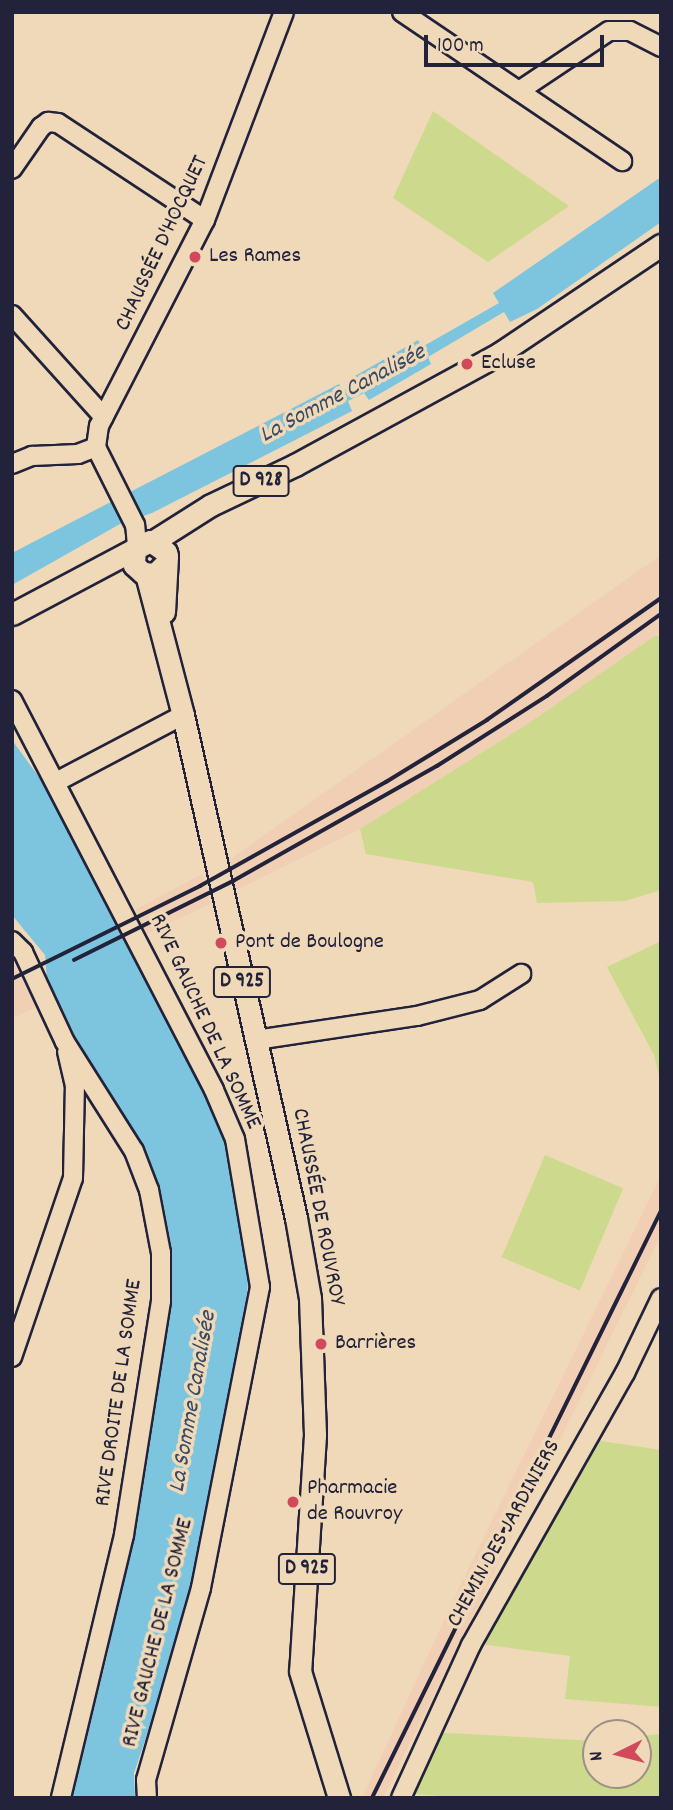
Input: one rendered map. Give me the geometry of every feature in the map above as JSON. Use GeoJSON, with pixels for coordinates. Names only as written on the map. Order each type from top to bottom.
{"type":"FeatureCollection","features":[{"type":"Feature","properties":{"kind":"main road","name":"D 928"},"geometry":{"type":"LineString","coordinates":[[147,551],[195,523],[289,478],[370,425],[511,346],[661,245]]}},
{"type":"Feature","properties":{"kind":"main road"},"geometry":{"type":"LineString","coordinates":[[12,616],[58,605],[147,551]]}},
{"type":"Feature","properties":{"kind":"main road","name":"CHAUSSÉE DE ROUVROY"},"geometry":{"type":"LineString","coordinates":[[147,551],[296,1218],[313,1317],[314,1454],[300,1659],[304,1693],[339,1798]]}},
{"type":"Feature","properties":{"kind":"street","name":"CHAUSSÉE D'HOCQUET"},"geometry":{"type":"LineString","coordinates":[[96,447],[104,417],[205,220],[284,12]]}},
{"type":"Feature","properties":{"kind":"street"},"geometry":{"type":"LineString","coordinates":[[402,12],[622,161]]}},
{"type":"Feature","properties":{"kind":"street"},"geometry":{"type":"LineString","coordinates":[[519,91],[609,31],[630,31],[661,47]]}},
{"type":"Feature","properties":{"kind":"street"},"geometry":{"type":"LineString","coordinates":[[12,169],[41,127],[48,122],[58,123],[205,220]]}},
{"type":"Feature","properties":{"kind":"street"},"geometry":{"type":"LineString","coordinates":[[12,315],[104,417]]}},
{"type":"Feature","properties":{"kind":"street"},"geometry":{"type":"LineString","coordinates":[[12,464],[32,456],[78,454],[96,447],[147,551]]}},
{"type":"Feature","properties":{"kind":"street","name":"RIVE GAUCHE DE LA SOMME"},"geometry":{"type":"LineString","coordinates":[[12,699],[114,888],[234,1139],[260,1287],[201,1588],[146,1780],[147,1798]]}},
{"type":"Feature","properties":{"kind":"street"},"geometry":{"type":"LineString","coordinates":[[56,782],[183,715]]}},
{"type":"Feature","properties":{"kind":"street","name":"RIVE DROITE DE LA SOMME"},"geometry":{"type":"LineString","coordinates":[[12,941],[23,952],[65,1041],[139,1164],[161,1253],[161,1301],[124,1535],[61,1798]]}},
{"type":"Feature","properties":{"kind":"street"},"geometry":{"type":"LineString","coordinates":[[256,1040],[417,1016],[480,1000],[521,974]]}},
{"type":"Feature","properties":{"kind":"street"},"geometry":{"type":"LineString","coordinates":[[12,1357],[74,1178],[75,1086],[65,1041]]}},
{"type":"Feature","properties":{"kind":"street","name":"CHEMIN DES JARDINIERS"},"geometry":{"type":"LineString","coordinates":[[401,1798],[471,1645],[625,1373],[661,1298]]}},
{"type":"Feature","properties":{"kind":"shaded area"},"geometry":{"type":"Polygon","coordinates":[[[661,555],[661,631],[656,635],[526,725],[360,829],[236,890],[229,860],[661,555]]]}},
{"type":"Feature","properties":{"kind":"shaded area"},"geometry":{"type":"Polygon","coordinates":[[[202,874],[210,904],[146,934],[135,910],[202,874]]]}},
{"type":"Feature","properties":{"kind":"shaded area"},"geometry":{"type":"Polygon","coordinates":[[[12,953],[23,965],[38,1007],[12,1018],[12,953]]]}},
{"type":"Feature","properties":{"kind":"shaded area"},"geometry":{"type":"Polygon","coordinates":[[[661,1176],[661,1235],[383,1798],[362,1798],[459,1588],[661,1176]]]}},
{"type":"Feature","properties":{"kind":"green space"},"geometry":{"type":"Polygon","coordinates":[[[433,111],[569,206],[488,262],[393,198],[433,111]]]}},
{"type":"Feature","properties":{"kind":"green space"},"geometry":{"type":"Polygon","coordinates":[[[656,635],[661,636],[661,890],[625,901],[537,903],[533,882],[366,854],[360,829],[526,725],[656,635]]]}},
{"type":"Feature","properties":{"kind":"green space"},"geometry":{"type":"Polygon","coordinates":[[[661,941],[661,1084],[654,1055],[607,967],[661,941]]]}},
{"type":"Feature","properties":{"kind":"green space"},"geometry":{"type":"Polygon","coordinates":[[[545,1155],[623,1188],[580,1290],[502,1257],[545,1155]]]}},
{"type":"Feature","properties":{"kind":"green space"},"geometry":{"type":"Polygon","coordinates":[[[595,1440],[661,1450],[661,1707],[565,1699],[570,1656],[481,1644],[595,1440]]]}},
{"type":"Feature","properties":{"kind":"green space"},"geometry":{"type":"Polygon","coordinates":[[[430,1732],[582,1740],[582,1789],[652,1789],[652,1735],[661,1734],[661,1798],[464,1798],[404,1793],[430,1732]]]}},
{"type":"Feature","properties":{"kind":"water","name":"La Somme Canalisée"},"geometry":{"type":"Polygon","coordinates":[[[661,177],[661,222],[537,309],[510,322],[504,312],[428,357],[431,364],[369,400],[364,393],[348,401],[352,411],[152,513],[120,524],[12,585],[12,553],[339,384],[343,391],[358,383],[355,376],[418,340],[422,347],[499,303],[493,293],[661,177]]]}},
{"type":"Feature","properties":{"kind":"water","name":"La Somme Canalisée"},"geometry":{"type":"Polygon","coordinates":[[[12,740],[73,824],[233,1151],[249,1272],[241,1353],[186,1619],[134,1773],[135,1798],[72,1798],[108,1652],[169,1300],[155,1193],[47,981],[45,955],[12,915],[12,740]]]}},
{"type":"Feature","properties":{"kind":"railway"},"geometry":{"type":"LineString","coordinates":[[12,979],[200,886],[386,782],[487,720],[661,598]]}},
{"type":"Feature","properties":{"kind":"railway"},"geometry":{"type":"LineString","coordinates":[[74,960],[233,881],[437,766],[547,696],[661,614]]}},
{"type":"Feature","properties":{"kind":"railway"},"geometry":{"type":"LineString","coordinates":[[372,1798],[661,1211]]}},
{"type":"Feature","properties":{"kind":"place","name":"Les Rames"},"geometry":{"type":"Point","coordinates":[195,257]}},
{"type":"Feature","properties":{"kind":"place","name":"Ecluse"},"geometry":{"type":"Point","coordinates":[467,364]}},
{"type":"Feature","properties":{"kind":"place","name":"Pont de Boulogne"},"geometry":{"type":"Point","coordinates":[221,943]}},
{"type":"Feature","properties":{"kind":"place","name":"Barrières"},"geometry":{"type":"Point","coordinates":[321,1344]}},
{"type":"Feature","properties":{"kind":"place","name":"Pharmacie de Rouvroy"},"geometry":{"type":"Point","coordinates":[293,1502]}}]}
